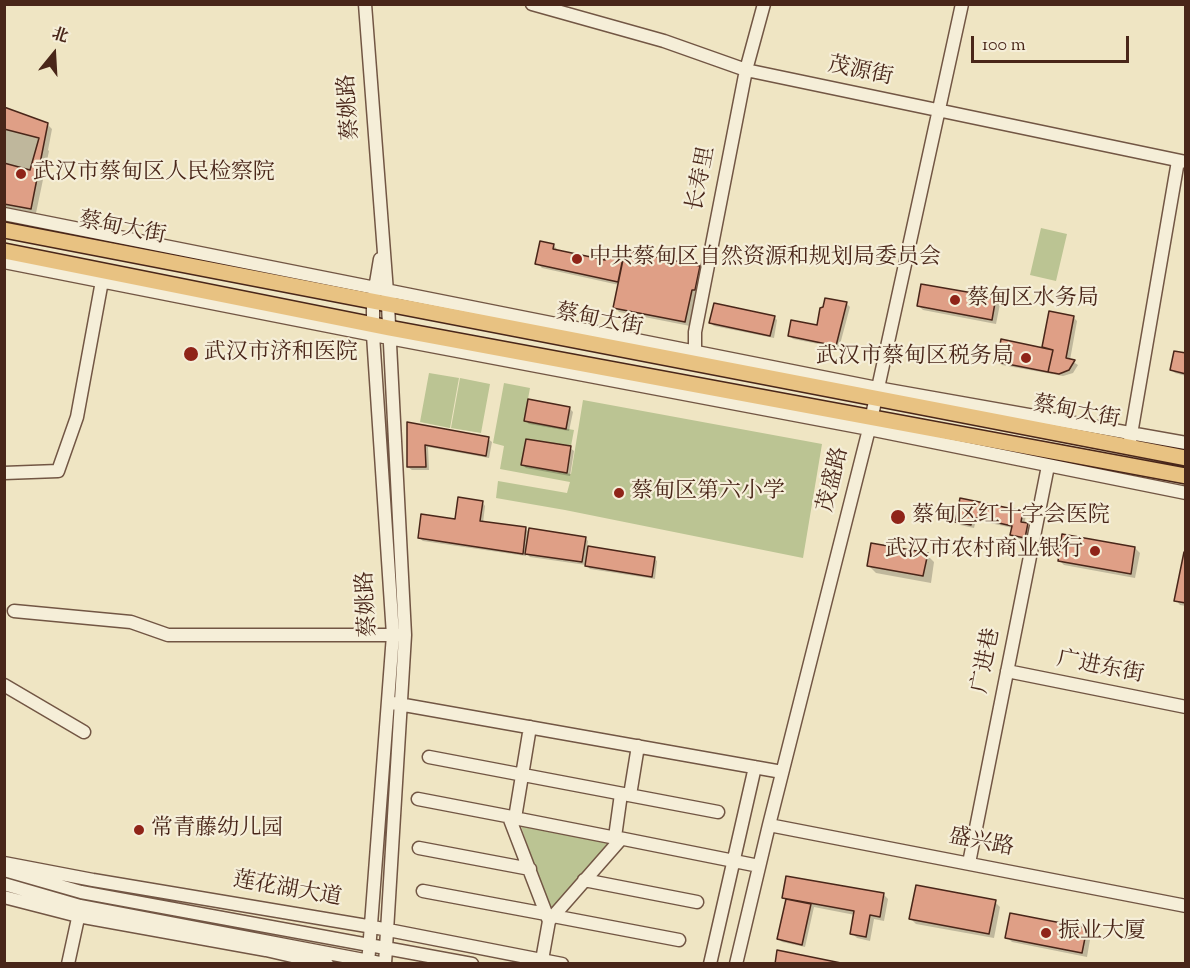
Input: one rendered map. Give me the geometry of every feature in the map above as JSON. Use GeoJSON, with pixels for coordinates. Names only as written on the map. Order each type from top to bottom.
{"type":"FeatureCollection","features":[{"type":"Feature","properties":{"kind":"main road","name":"蔡甸大街"},"geometry":{"type":"LineString","coordinates":[[4,230],[381,296],[1130,441],[1185,458]]}},
{"type":"Feature","properties":{"kind":"main road","name":"蔡甸大街"},"geometry":{"type":"LineString","coordinates":[[4,250],[373,330],[870,424],[1185,476]]}},
{"type":"Feature","properties":{"kind":"street","name":"蔡姚路"},"geometry":{"type":"LineString","coordinates":[[364,4],[382,243],[381,296],[373,330],[399,635]]}},
{"type":"Feature","properties":{"kind":"street","name":"茂源街"},"geometry":{"type":"LineString","coordinates":[[531,4],[664,41],[746,70],[1182,162]]}},
{"type":"Feature","properties":{"kind":"street","name":"长寿里"},"geometry":{"type":"LineString","coordinates":[[695,357],[695,332],[746,70],[764,4]]}},
{"type":"Feature","properties":{"kind":"street","name":"茂盛路"},"geometry":{"type":"LineString","coordinates":[[736,963],[870,424],[962,4]]}},
{"type":"Feature","properties":{"kind":"street"},"geometry":{"type":"LineString","coordinates":[[1182,162],[1130,441],[1185,443]]}},
{"type":"Feature","properties":{"kind":"street"},"geometry":{"type":"LineString","coordinates":[[4,214],[381,296]]}},
{"type":"Feature","properties":{"kind":"street"},"geometry":{"type":"LineString","coordinates":[[4,262],[373,330]]}},
{"type":"Feature","properties":{"kind":"street"},"geometry":{"type":"LineString","coordinates":[[4,472],[58,471],[77,417],[102,281]]}},
{"type":"Feature","properties":{"kind":"street","name":"蔡姚路"},"geometry":{"type":"LineString","coordinates":[[381,296],[389,333],[399,635],[385,963]]}},
{"type":"Feature","properties":{"kind":"street"},"geometry":{"type":"LineString","coordinates":[[870,424],[1048,466],[1185,493]]}},
{"type":"Feature","properties":{"kind":"street","name":"广进巷"},"geometry":{"type":"LineString","coordinates":[[969,863],[1048,466]]}},
{"type":"Feature","properties":{"kind":"street"},"geometry":{"type":"LineString","coordinates":[[14,612],[131,622],[168,635],[399,635]]}},
{"type":"Feature","properties":{"kind":"street","name":"广进东街"},"geometry":{"type":"LineString","coordinates":[[1007,671],[1185,707]]}},
{"type":"Feature","properties":{"kind":"street"},"geometry":{"type":"LineString","coordinates":[[4,685],[84,732]]}},
{"type":"Feature","properties":{"kind":"street","name":"蔡姚路"},"geometry":{"type":"LineString","coordinates":[[369,962],[395,703]]}},
{"type":"Feature","properties":{"kind":"street"},"geometry":{"type":"LineString","coordinates":[[395,703],[782,772]]}},
{"type":"Feature","properties":{"kind":"street"},"geometry":{"type":"LineString","coordinates":[[530,727],[512,817],[549,917],[542,960]]}},
{"type":"Feature","properties":{"kind":"street"},"geometry":{"type":"LineString","coordinates":[[549,917],[584,880],[618,838],[638,746]]}},
{"type":"Feature","properties":{"kind":"street"},"geometry":{"type":"LineString","coordinates":[[429,757],[718,812]]}},
{"type":"Feature","properties":{"kind":"street"},"geometry":{"type":"LineString","coordinates":[[710,963],[755,767]]}},
{"type":"Feature","properties":{"kind":"street"},"geometry":{"type":"LineString","coordinates":[[418,799],[759,866]]}},
{"type":"Feature","properties":{"kind":"street","name":"盛兴路"},"geometry":{"type":"LineString","coordinates":[[769,825],[1185,906]]}},
{"type":"Feature","properties":{"kind":"street"},"geometry":{"type":"LineString","coordinates":[[419,848],[530,869]]}},
{"type":"Feature","properties":{"kind":"street","name":"莲花湖大道"},"geometry":{"type":"LineString","coordinates":[[4,863],[373,927],[562,963]]}},
{"type":"Feature","properties":{"kind":"street","name":"莲花湖大道"},"geometry":{"type":"LineString","coordinates":[[4,870],[81,892],[472,963]]}},
{"type":"Feature","properties":{"kind":"street"},"geometry":{"type":"LineString","coordinates":[[584,880],[697,902]]}},
{"type":"Feature","properties":{"kind":"street"},"geometry":{"type":"LineString","coordinates":[[4,885],[79,911],[327,963]]}},
{"type":"Feature","properties":{"kind":"street"},"geometry":{"type":"LineString","coordinates":[[423,891],[549,917],[679,940]]}},
{"type":"Feature","properties":{"kind":"street"},"geometry":{"type":"LineString","coordinates":[[4,897],[385,963]]}},
{"type":"Feature","properties":{"kind":"street"},"geometry":{"type":"LineString","coordinates":[[68,963],[79,911]]}},
{"type":"Feature","properties":{"kind":"green space"},"geometry":{"type":"Polygon","coordinates":[[[1041,228],[1067,234],[1056,281],[1030,275],[1041,228]]]}},
{"type":"Feature","properties":{"kind":"green space"},"geometry":{"type":"Polygon","coordinates":[[[429,373],[459,378],[450,428],[420,422],[429,373]]]}},
{"type":"Feature","properties":{"kind":"green space"},"geometry":{"type":"Polygon","coordinates":[[[460,378],[490,384],[481,433],[451,428],[460,378]]]}},
{"type":"Feature","properties":{"kind":"green space"},"geometry":{"type":"Polygon","coordinates":[[[504,383],[530,388],[524,421],[574,430],[571,446],[526,439],[522,465],[571,474],[583,400],[822,444],[803,558],[496,498],[498,481],[567,493],[570,482],[500,469],[504,446],[493,443],[504,383]]]}},
{"type":"Feature","properties":{"kind":"green space"},"geometry":{"type":"Polygon","coordinates":[[[520,823],[611,841],[550,913],[520,823]]]}},
{"type":"Feature","properties":{"kind":"building","name":"武汉市蔡甸区人民检察院"},"geometry":{"type":"Polygon","coordinates":[[[4,107],[48,123],[31,209],[4,204],[4,107]]]}},
{"type":"Feature","properties":{"kind":"building"},"geometry":{"type":"Polygon","coordinates":[[[4,129],[39,138],[30,170],[4,163],[4,129]]]}},
{"type":"Feature","properties":{"kind":"building"},"geometry":{"type":"Polygon","coordinates":[[[540,241],[554,244],[553,249],[605,260],[606,255],[623,258],[618,282],[535,264],[540,241]]]}},
{"type":"Feature","properties":{"kind":"building"},"geometry":{"type":"Polygon","coordinates":[[[625,250],[700,266],[685,322],[613,308],[625,250]]]}},
{"type":"Feature","properties":{"kind":"building"},"geometry":{"type":"Polygon","coordinates":[[[921,284],[996,297],[992,320],[917,306],[921,284]]]}},
{"type":"Feature","properties":{"kind":"building"},"geometry":{"type":"Polygon","coordinates":[[[825,298],[847,302],[836,346],[788,336],[791,320],[817,325],[820,308],[823,307],[825,298]]]}},
{"type":"Feature","properties":{"kind":"building"},"geometry":{"type":"Polygon","coordinates":[[[714,303],[775,316],[770,336],[709,323],[714,303]]]}},
{"type":"Feature","properties":{"kind":"building"},"geometry":{"type":"Polygon","coordinates":[[[1049,311],[1074,316],[1066,358],[1075,360],[1069,370],[1059,374],[1048,372],[1053,350],[1042,347],[1049,311]]]}},
{"type":"Feature","properties":{"kind":"building"},"geometry":{"type":"Polygon","coordinates":[[[1001,339],[1053,350],[1048,372],[997,362],[1001,339]]]}},
{"type":"Feature","properties":{"kind":"building"},"geometry":{"type":"Polygon","coordinates":[[[1174,351],[1186,353],[1186,374],[1170,370],[1174,351]]]}},
{"type":"Feature","properties":{"kind":"building"},"geometry":{"type":"Polygon","coordinates":[[[528,399],[570,407],[566,429],[524,421],[528,399]]]}},
{"type":"Feature","properties":{"kind":"building"},"geometry":{"type":"Polygon","coordinates":[[[407,422],[489,437],[486,456],[425,445],[426,467],[407,467],[407,422]]]}},
{"type":"Feature","properties":{"kind":"building"},"geometry":{"type":"Polygon","coordinates":[[[526,439],[571,446],[567,473],[521,465],[526,439]]]}},
{"type":"Feature","properties":{"kind":"building"},"geometry":{"type":"Polygon","coordinates":[[[458,497],[483,501],[480,521],[526,527],[523,554],[418,538],[421,514],[455,519],[458,497]]]}},
{"type":"Feature","properties":{"kind":"building"},"geometry":{"type":"Polygon","coordinates":[[[960,498],[1023,511],[1021,522],[1028,523],[1025,538],[1010,535],[1012,526],[972,517],[971,525],[955,522],[960,498]]]}},
{"type":"Feature","properties":{"kind":"building"},"geometry":{"type":"Polygon","coordinates":[[[529,528],[586,537],[582,562],[525,554],[529,528]]]}},
{"type":"Feature","properties":{"kind":"building"},"geometry":{"type":"Polygon","coordinates":[[[1062,534],[1135,547],[1131,574],[1058,561],[1062,534]]]}},
{"type":"Feature","properties":{"kind":"building"},"geometry":{"type":"Polygon","coordinates":[[[871,543],[928,553],[923,576],[867,566],[871,543]]]}},
{"type":"Feature","properties":{"kind":"building"},"geometry":{"type":"Polygon","coordinates":[[[588,546],[655,557],[652,577],[585,566],[588,546]]]}},
{"type":"Feature","properties":{"kind":"building"},"geometry":{"type":"Polygon","coordinates":[[[1184,552],[1186,552],[1186,603],[1174,601],[1184,552]]]}},
{"type":"Feature","properties":{"kind":"building"},"geometry":{"type":"Polygon","coordinates":[[[786,876],[884,893],[880,917],[870,915],[866,937],[850,934],[854,911],[782,898],[786,876]]]}},
{"type":"Feature","properties":{"kind":"building"},"geometry":{"type":"Polygon","coordinates":[[[916,885],[996,900],[989,934],[909,919],[916,885]]]}},
{"type":"Feature","properties":{"kind":"building"},"geometry":{"type":"Polygon","coordinates":[[[786,899],[811,904],[802,945],[777,939],[786,899]]]}},
{"type":"Feature","properties":{"kind":"building","name":"振业大厦"},"geometry":{"type":"Polygon","coordinates":[[[1010,913],[1087,928],[1082,953],[1005,938],[1010,913]]]}},
{"type":"Feature","properties":{"kind":"building"},"geometry":{"type":"Polygon","coordinates":[[[777,950],[846,964],[775,964],[777,950]]]}},
{"type":"Feature","properties":{"kind":"place","name":"武汉市蔡甸区人民检察院"},"geometry":{"type":"Point","coordinates":[21,174]}},
{"type":"Feature","properties":{"kind":"place","name":"中共蔡甸区自然资源和规划局委员会"},"geometry":{"type":"Point","coordinates":[577,259]}},
{"type":"Feature","properties":{"kind":"place","name":"蔡甸区水务局"},"geometry":{"type":"Point","coordinates":[955,300]}},
{"type":"Feature","properties":{"kind":"place","name":"武汉市济和医院"},"geometry":{"type":"Point","coordinates":[191,354]}},
{"type":"Feature","properties":{"kind":"place","name":"武汉市蔡甸区税务局"},"geometry":{"type":"Point","coordinates":[1026,358]}},
{"type":"Feature","properties":{"kind":"place","name":"蔡甸区第六小学"},"geometry":{"type":"Point","coordinates":[619,493]}},
{"type":"Feature","properties":{"kind":"place","name":"蔡甸区红十字会医院"},"geometry":{"type":"Point","coordinates":[898,517]}},
{"type":"Feature","properties":{"kind":"place","name":"武汉市农村商业银行"},"geometry":{"type":"Point","coordinates":[1095,551]}},
{"type":"Feature","properties":{"kind":"place","name":"常青藤幼儿园"},"geometry":{"type":"Point","coordinates":[139,830]}},
{"type":"Feature","properties":{"kind":"place","name":"振业大厦"},"geometry":{"type":"Point","coordinates":[1046,933]}}]}
